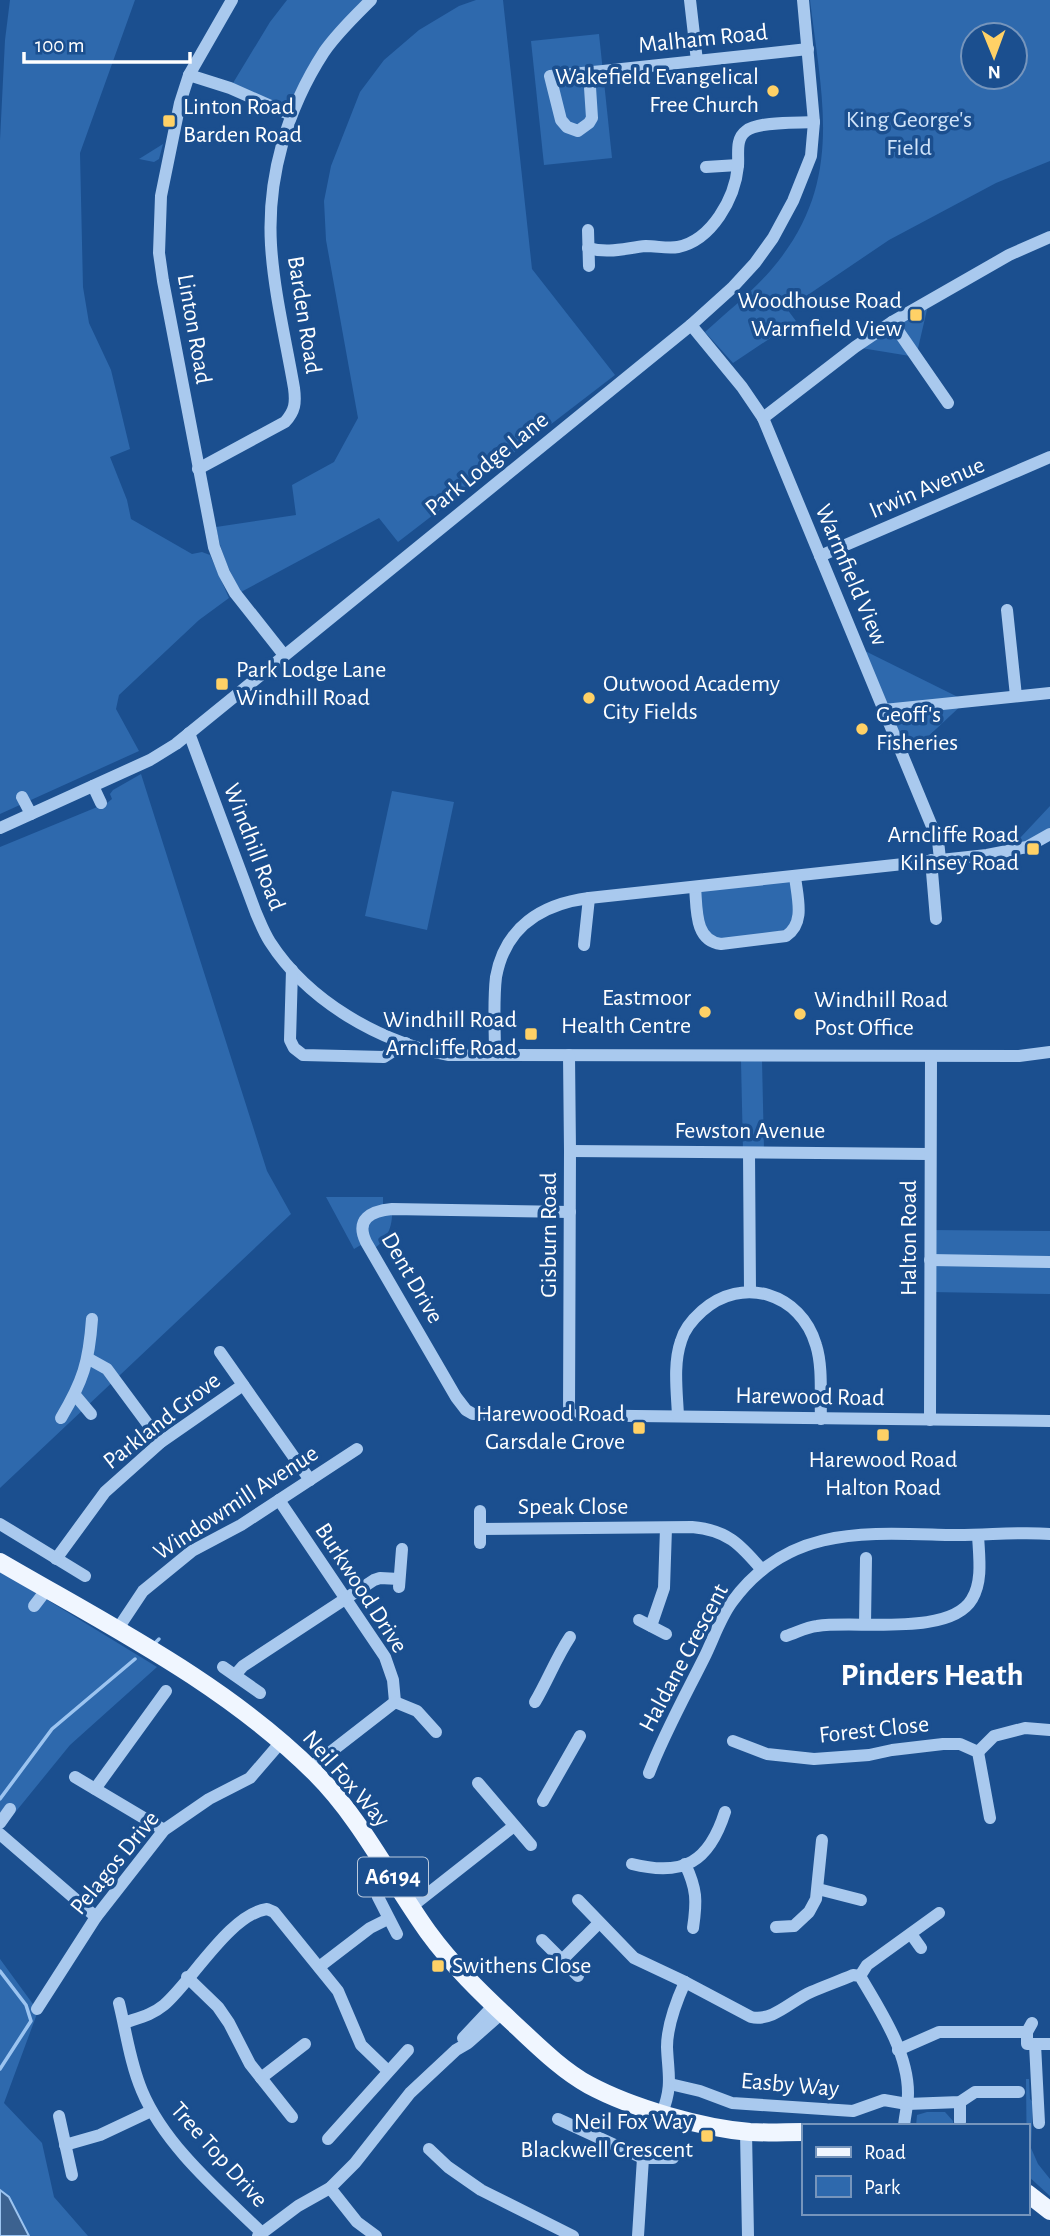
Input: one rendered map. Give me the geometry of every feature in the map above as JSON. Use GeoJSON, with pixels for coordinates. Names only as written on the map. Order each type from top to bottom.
{"type":"FeatureCollection","features":[{"type":"Feature","properties":{"kind":"main road","name":"Neil Fox Way"},"geometry":{"type":"LineString","coordinates":[[0,1562],[117,1630],[233,1703],[281,1742],[310,1768],[357,1822],[430,1935],[498,2009],[550,2057],[587,2084],[662,2113],[719,2127],[746,2132],[802,2132]]}},
{"type":"Feature","properties":{"kind":"street","name":"Linton Road"},"geometry":{"type":"LineString","coordinates":[[232,0],[189,75],[180,103],[163,187],[159,253],[214,547],[235,593],[284,655]]}},
{"type":"Feature","properties":{"kind":"street","name":"Barden Road"},"geometry":{"type":"LineString","coordinates":[[198,469],[285,422],[292,415],[296,403],[271,245],[274,182],[290,115],[325,51],[371,0]]}},
{"type":"Feature","properties":{"kind":"street"},"geometry":{"type":"LineString","coordinates":[[690,0],[697,61]]}},
{"type":"Feature","properties":{"kind":"street","name":"Park Lodge Lane"},"geometry":{"type":"LineString","coordinates":[[0,828],[167,751],[691,326],[732,288],[773,238],[793,201],[811,156],[814,122],[803,0]]}},
{"type":"Feature","properties":{"kind":"street","name":"Malham Road"},"geometry":{"type":"LineString","coordinates":[[589,72],[592,118],[589,124],[578,131],[567,127],[561,120],[550,76],[808,49]]}},
{"type":"Feature","properties":{"kind":"street"},"geometry":{"type":"LineString","coordinates":[[189,75],[230,88],[290,115]]}},
{"type":"Feature","properties":{"kind":"street"},"geometry":{"type":"LineString","coordinates":[[588,248],[618,251],[648,246],[678,247],[695,240],[712,226],[726,208],[734,187],[738,148],[741,137],[747,130],[757,126],[814,122]]}},
{"type":"Feature","properties":{"kind":"street"},"geometry":{"type":"LineString","coordinates":[[706,167],[738,165]]}},
{"type":"Feature","properties":{"kind":"street"},"geometry":{"type":"LineString","coordinates":[[588,230],[589,266]]}},
{"type":"Feature","properties":{"kind":"street"},"geometry":{"type":"LineString","coordinates":[[763,418],[892,322],[1009,255],[1050,237]]}},
{"type":"Feature","properties":{"kind":"street"},"geometry":{"type":"LineString","coordinates":[[892,322],[948,403]]}},
{"type":"Feature","properties":{"kind":"street","name":"Warmfield View"},"geometry":{"type":"LineString","coordinates":[[691,326],[742,387],[763,418],[884,710],[938,841],[936,919]]}},
{"type":"Feature","properties":{"kind":"street","name":"Irwin Avenue"},"geometry":{"type":"LineString","coordinates":[[820,556],[1050,457]]}},
{"type":"Feature","properties":{"kind":"street"},"geometry":{"type":"LineString","coordinates":[[1007,610],[1016,696]]}},
{"type":"Feature","properties":{"kind":"street"},"geometry":{"type":"LineString","coordinates":[[884,710],[1050,693]]}},
{"type":"Feature","properties":{"kind":"street","name":"Windhill Road"},"geometry":{"type":"LineString","coordinates":[[188,733],[269,941],[307,986],[377,1033],[428,1051],[449,1055],[1019,1056],[1050,1052]]}},
{"type":"Feature","properties":{"kind":"street"},"geometry":{"type":"LineString","coordinates":[[93,786],[101,803]]}},
{"type":"Feature","properties":{"kind":"street"},"geometry":{"type":"LineString","coordinates":[[22,797],[31,814]]}},
{"type":"Feature","properties":{"kind":"street"},"geometry":{"type":"LineString","coordinates":[[495,1055],[496,980],[504,954],[512,939],[532,917],[547,908],[565,901],[589,898],[987,855],[1027,847],[1050,834]]}},
{"type":"Feature","properties":{"kind":"street"},"geometry":{"type":"LineString","coordinates":[[695,887],[699,927],[704,937],[712,943],[721,944],[786,936],[797,928],[799,918],[795,876]]}},
{"type":"Feature","properties":{"kind":"street"},"geometry":{"type":"LineString","coordinates":[[584,945],[589,898]]}},
{"type":"Feature","properties":{"kind":"street"},"geometry":{"type":"LineString","coordinates":[[292,970],[290,1040],[294,1048],[303,1055],[384,1057],[406,1043]]}},
{"type":"Feature","properties":{"kind":"street","name":"Gisburn Road"},"geometry":{"type":"LineString","coordinates":[[569,1055],[569,1415]]}},
{"type":"Feature","properties":{"kind":"street","name":"Halton Road"},"geometry":{"type":"LineString","coordinates":[[930,1420],[931,1056]]}},
{"type":"Feature","properties":{"kind":"street","name":"Fewston Avenue"},"geometry":{"type":"LineString","coordinates":[[570,1151],[929,1154]]}},
{"type":"Feature","properties":{"kind":"street"},"geometry":{"type":"LineString","coordinates":[[749,1153],[750,1291]]}},
{"type":"Feature","properties":{"kind":"street","name":"Dent Drive"},"geometry":{"type":"LineString","coordinates":[[569,1415],[479,1415],[466,1410],[362,1235],[362,1225],[365,1218],[373,1213],[392,1209],[570,1212]]}},
{"type":"Feature","properties":{"kind":"street"},"geometry":{"type":"LineString","coordinates":[[930,1260],[1050,1262]]}},
{"type":"Feature","properties":{"kind":"street"},"geometry":{"type":"LineString","coordinates":[[678,1416],[677,1367],[681,1340],[694,1318],[713,1301],[727,1295],[750,1291],[774,1296],[790,1306],[802,1317],[811,1331],[817,1346],[819,1363],[821,1419]]}},
{"type":"Feature","properties":{"kind":"street"},"geometry":{"type":"LineString","coordinates":[[61,1418],[75,1395],[89,1359],[92,1319]]}},
{"type":"Feature","properties":{"kind":"street"},"geometry":{"type":"LineString","coordinates":[[220,1352],[310,1480]]}},
{"type":"Feature","properties":{"kind":"street"},"geometry":{"type":"LineString","coordinates":[[89,1359],[107,1369],[161,1442]]}},
{"type":"Feature","properties":{"kind":"street","name":"Parkland Grove"},"geometry":{"type":"LineString","coordinates":[[57,1559],[104,1492],[161,1442],[243,1385]]}},
{"type":"Feature","properties":{"kind":"street"},"geometry":{"type":"LineString","coordinates":[[75,1395],[91,1414]]}},
{"type":"Feature","properties":{"kind":"street","name":"Harewood Road"},"geometry":{"type":"LineString","coordinates":[[569,1415],[1050,1421]]}},
{"type":"Feature","properties":{"kind":"street","name":"Windowmill Avenue"},"geometry":{"type":"LineString","coordinates":[[117,1630],[144,1591],[192,1551],[241,1525],[357,1449]]}},
{"type":"Feature","properties":{"kind":"street","name":"Burkwood Drive"},"geometry":{"type":"LineString","coordinates":[[279,1500],[385,1657],[393,1680],[395,1702]]}},
{"type":"Feature","properties":{"kind":"street"},"geometry":{"type":"LineString","coordinates":[[480,1511],[480,1543]]}},
{"type":"Feature","properties":{"kind":"street"},"geometry":{"type":"LineString","coordinates":[[0,1524],[85,1576]]}},
{"type":"Feature","properties":{"kind":"street"},"geometry":{"type":"LineString","coordinates":[[651,1626],[664,1588],[666,1528]]}},
{"type":"Feature","properties":{"kind":"street","name":"Speak Close"},"geometry":{"type":"LineString","coordinates":[[480,1529],[713,1529],[733,1540],[762,1570]]}},
{"type":"Feature","properties":{"kind":"street","name":"Haldane Crescent"},"geometry":{"type":"LineString","coordinates":[[649,1773],[731,1604],[762,1570],[785,1555],[810,1543],[842,1535],[1050,1534]]}},
{"type":"Feature","properties":{"kind":"street"},"geometry":{"type":"LineString","coordinates":[[786,1636],[816,1626],[913,1624],[941,1619],[962,1611],[972,1600],[979,1582],[978,1535]]}},
{"type":"Feature","properties":{"kind":"street"},"geometry":{"type":"LineString","coordinates":[[235,1675],[243,1666],[376,1579],[399,1583],[402,1549]]}},
{"type":"Feature","properties":{"kind":"street"},"geometry":{"type":"LineString","coordinates":[[865,1624],[866,1558]]}},
{"type":"Feature","properties":{"kind":"street"},"geometry":{"type":"LineString","coordinates":[[34,1606],[47,1589]]}},
{"type":"Feature","properties":{"kind":"street"},"geometry":{"type":"LineString","coordinates":[[639,1620],[666,1634]]}},
{"type":"Feature","properties":{"kind":"street"},"geometry":{"type":"LineString","coordinates":[[535,1702],[570,1637]]}},
{"type":"Feature","properties":{"kind":"street"},"geometry":{"type":"LineString","coordinates":[[223,1667],[260,1693]]}},
{"type":"Feature","properties":{"kind":"street"},"geometry":{"type":"LineString","coordinates":[[95,1789],[166,1691]]}},
{"type":"Feature","properties":{"kind":"street"},"geometry":{"type":"LineString","coordinates":[[310,1768],[395,1702],[417,1711],[436,1732]]}},
{"type":"Feature","properties":{"kind":"street"},"geometry":{"type":"LineString","coordinates":[[990,1818],[978,1752],[994,1736],[1025,1728],[1050,1730]]}},
{"type":"Feature","properties":{"kind":"street"},"geometry":{"type":"LineString","coordinates":[[543,1801],[580,1735]]}},
{"type":"Feature","properties":{"kind":"street","name":"Forest Close"},"geometry":{"type":"LineString","coordinates":[[741,1740],[767,1754],[814,1759],[869,1755],[943,1744],[960,1744],[978,1752]]}},
{"type":"Feature","properties":{"kind":"street","name":"Pelagos Drive"},"geometry":{"type":"LineString","coordinates":[[37,2009],[96,1917],[164,1830],[209,1799],[250,1778],[281,1742]]}},
{"type":"Feature","properties":{"kind":"street"},"geometry":{"type":"LineString","coordinates":[[75,1777],[164,1830]]}},
{"type":"Feature","properties":{"kind":"street"},"geometry":{"type":"LineString","coordinates":[[478,1783],[531,1845]]}},
{"type":"Feature","properties":{"kind":"street"},"geometry":{"type":"LineString","coordinates":[[0,1823],[10,1809]]}},
{"type":"Feature","properties":{"kind":"street"},"geometry":{"type":"LineString","coordinates":[[632,1864],[653,1870],[670,1870],[698,1858],[712,1845],[725,1812]]}},
{"type":"Feature","properties":{"kind":"street"},"geometry":{"type":"LineString","coordinates":[[411,1907],[514,1826]]}},
{"type":"Feature","properties":{"kind":"street"},"geometry":{"type":"LineString","coordinates":[[0,1834],[96,1917]]}},
{"type":"Feature","properties":{"kind":"street"},"geometry":{"type":"LineString","coordinates":[[776,1927],[794,1933],[816,1899],[822,1840]]}},
{"type":"Feature","properties":{"kind":"street"},"geometry":{"type":"LineString","coordinates":[[685,1864],[694,1884],[697,1901],[693,1928]]}},
{"type":"Feature","properties":{"kind":"street"},"geometry":{"type":"LineString","coordinates":[[818,1889],[845,1902],[861,1900]]}},
{"type":"Feature","properties":{"kind":"street"},"geometry":{"type":"LineString","coordinates":[[378,1897],[397,1934]]}},
{"type":"Feature","properties":{"kind":"street"},"geometry":{"type":"LineString","coordinates":[[578,1900],[634,1958],[757,2019],[780,2011],[811,1992],[853,1975],[860,1976]]}},
{"type":"Feature","properties":{"kind":"street"},"geometry":{"type":"LineString","coordinates":[[124,2023],[150,2015],[165,2005],[187,1977],[248,1916],[267,1909],[274,1912],[338,1991],[361,2045],[388,2071]]}},
{"type":"Feature","properties":{"kind":"street"},"geometry":{"type":"LineString","coordinates":[[860,1976],[867,1965],[939,1913]]}},
{"type":"Feature","properties":{"kind":"street"},"geometry":{"type":"LineString","coordinates":[[319,1966],[370,1928],[388,1919]]}},
{"type":"Feature","properties":{"kind":"street"},"geometry":{"type":"LineString","coordinates":[[562,1959],[599,1923]]}},
{"type":"Feature","properties":{"kind":"street"},"geometry":{"type":"LineString","coordinates":[[911,1934],[921,1948]]}},
{"type":"Feature","properties":{"kind":"street"},"geometry":{"type":"LineString","coordinates":[[542,1940],[578,1976]]}},
{"type":"Feature","properties":{"kind":"street"},"geometry":{"type":"LineString","coordinates":[[860,1976],[884,2017],[898,2050],[906,2079],[904,2124]]}},
{"type":"Feature","properties":{"kind":"street"},"geometry":{"type":"LineString","coordinates":[[187,1977],[218,2007],[250,2064],[292,2117]]}},
{"type":"Feature","properties":{"kind":"street"},"geometry":{"type":"LineString","coordinates":[[662,2113],[670,2084],[667,2045],[670,2025],[685,1982]]}},
{"type":"Feature","properties":{"kind":"street","name":"Tree Top Drive"},"geometry":{"type":"LineString","coordinates":[[119,2003],[140,2088],[151,2111],[185,2155],[260,2234]]}},
{"type":"Feature","properties":{"kind":"street"},"geometry":{"type":"LineString","coordinates":[[260,2234],[298,2206],[330,2188],[355,2163],[410,2093],[456,2050],[468,2043],[498,2009]]}},
{"type":"Feature","properties":{"kind":"street"},"geometry":{"type":"LineString","coordinates":[[898,2050],[939,2032],[1029,2028],[1027,2044],[1050,2044]]}},
{"type":"Feature","properties":{"kind":"street"},"geometry":{"type":"LineString","coordinates":[[261,2078],[304,2044]]}},
{"type":"Feature","properties":{"kind":"street"},"geometry":{"type":"LineString","coordinates":[[1035,2044],[1038,2123]]}},
{"type":"Feature","properties":{"kind":"street"},"geometry":{"type":"LineString","coordinates":[[328,2139],[408,2050]]}},
{"type":"Feature","properties":{"kind":"street","name":"Easby Way"},"geometry":{"type":"LineString","coordinates":[[670,2084],[732,2103],[853,2111],[884,2100],[906,2104],[960,2102],[975,2092],[1018,2092]]}},
{"type":"Feature","properties":{"kind":"street"},"geometry":{"type":"LineString","coordinates":[[960,2102],[960,2122]]}},
{"type":"Feature","properties":{"kind":"street"},"geometry":{"type":"LineString","coordinates":[[65,2145],[100,2135],[151,2111]]}},
{"type":"Feature","properties":{"kind":"street"},"geometry":{"type":"LineString","coordinates":[[59,2116],[72,2175]]}},
{"type":"Feature","properties":{"kind":"street"},"geometry":{"type":"LineString","coordinates":[[558,2119],[643,2158],[673,2158]]}},
{"type":"Feature","properties":{"kind":"street"},"geometry":{"type":"LineString","coordinates":[[746,2132],[748,2236]]}},
{"type":"Feature","properties":{"kind":"street"},"geometry":{"type":"LineString","coordinates":[[429,2149],[481,2190],[573,2236]]}},
{"type":"Feature","properties":{"kind":"street"},"geometry":{"type":"LineString","coordinates":[[638,2236],[643,2158]]}},
{"type":"Feature","properties":{"kind":"street"},"geometry":{"type":"LineString","coordinates":[[330,2188],[357,2222],[376,2236]]}},
{"type":"Feature","properties":{"kind":"green space"},"geometry":{"type":"Polygon","coordinates":[[[10,0],[135,0],[80,153],[83,287],[89,323],[111,370],[130,449],[110,457],[127,500],[131,519],[192,554],[202,552],[210,555],[229,598],[199,620],[119,695],[116,709],[139,751],[0,814],[0,140],[5,40],[10,0]]]}},
{"type":"Feature","properties":{"kind":"green space"},"geometry":{"type":"Polygon","coordinates":[[[287,0],[371,0],[348,24],[291,115],[230,88],[270,22],[287,0]]]}},
{"type":"Feature","properties":{"kind":"green space"},"geometry":{"type":"Polygon","coordinates":[[[476,0],[503,0],[532,269],[615,375],[398,542],[379,518],[241,592],[225,561],[216,527],[296,515],[292,485],[334,462],[358,418],[326,240],[324,201],[331,166],[360,92],[384,60],[419,30],[459,6],[476,0]]]}},
{"type":"Feature","properties":{"kind":"green space","name":"King George's Field"},"geometry":{"type":"Polygon","coordinates":[[[810,0],[1050,0],[1050,161],[996,183],[889,240],[787,309],[796,321],[733,363],[705,332],[771,270],[794,238],[810,206],[819,173],[823,141],[819,73],[810,0]]]}},
{"type":"Feature","properties":{"kind":"green space"},"geometry":{"type":"Polygon","coordinates":[[[599,34],[612,158],[544,165],[531,41],[599,34]]]}},
{"type":"Feature","properties":{"kind":"green space"},"geometry":{"type":"Polygon","coordinates":[[[163,144],[159,159],[154,162],[139,159],[163,144]]]}},
{"type":"Feature","properties":{"kind":"green space"},"geometry":{"type":"Polygon","coordinates":[[[929,301],[916,357],[855,347],[929,301]]]}},
{"type":"Feature","properties":{"kind":"green space"},"geometry":{"type":"Polygon","coordinates":[[[859,648],[966,701],[905,758],[859,648]]]}},
{"type":"Feature","properties":{"kind":"green space"},"geometry":{"type":"Polygon","coordinates":[[[141,774],[267,1171],[291,1214],[0,1488],[0,847],[107,803],[112,799],[110,794],[113,790],[141,774]]]}},
{"type":"Feature","properties":{"kind":"green space"},"geometry":{"type":"Polygon","coordinates":[[[392,791],[454,802],[427,930],[365,916],[392,791]]]}},
{"type":"Feature","properties":{"kind":"green space"},"geometry":{"type":"Polygon","coordinates":[[[1050,806],[1050,834],[1007,852],[1050,806]]]}},
{"type":"Feature","properties":{"kind":"green space"},"geometry":{"type":"Polygon","coordinates":[[[795,876],[797,927],[721,944],[704,937],[695,887],[795,876]]]}},
{"type":"Feature","properties":{"kind":"green space"},"geometry":{"type":"Polygon","coordinates":[[[762,1060],[764,1150],[743,1151],[741,1061],[762,1060]]]}},
{"type":"Feature","properties":{"kind":"green space"},"geometry":{"type":"Polygon","coordinates":[[[326,1197],[383,1197],[383,1209],[392,1209],[390,1228],[385,1238],[371,1251],[366,1242],[354,1249],[326,1197]]]}},
{"type":"Feature","properties":{"kind":"green space"},"geometry":{"type":"Polygon","coordinates":[[[929,1230],[1050,1231],[1050,1294],[930,1292],[929,1230]]]}},
{"type":"Feature","properties":{"kind":"green space"},"geometry":{"type":"Polygon","coordinates":[[[0,1571],[157,1667],[70,1745],[0,1831],[0,1571]]]}},
{"type":"Feature","properties":{"kind":"green space"},"geometry":{"type":"Polygon","coordinates":[[[0,1959],[38,2011],[4,2103],[42,2143],[54,2197],[88,2236],[0,2236],[0,1959]]]}},
{"type":"Feature","properties":{"kind":"green space"},"geometry":{"type":"Polygon","coordinates":[[[1026,2079],[1029,2079],[1030,2099],[1033,2102],[1031,2148],[1038,2164],[1050,2179],[1050,2196],[1029,2177],[1029,2124],[1026,2124],[1026,2079]]]}},
{"type":"Feature","properties":{"kind":"green space"},"geometry":{"type":"Polygon","coordinates":[[[945,2112],[953,2124],[916,2124],[917,2115],[945,2112]]]}},
{"type":"Feature","properties":{"kind":"shaded area"},"geometry":{"type":"Polygon","coordinates":[[[0,2190],[9,2197],[29,2236],[0,2236],[0,2190]]]}},
{"type":"Feature","properties":{"kind":"waterway"},"geometry":{"type":"LineString","coordinates":[[156,1642],[159,1639]]}},
{"type":"Feature","properties":{"kind":"waterway"},"geometry":{"type":"LineString","coordinates":[[0,1799],[52,1729],[135,1659]]}},
{"type":"Feature","properties":{"kind":"waterway"},"geometry":{"type":"LineString","coordinates":[[0,1971],[26,2005],[31,2021],[0,2069]]}},
{"type":"Feature","properties":{"kind":"place","name":"Wakefield Evangelical Free Church"},"geometry":{"type":"Point","coordinates":[773,91]}},
{"type":"Feature","properties":{"kind":"place","name":"Linton Road Barden Road"},"geometry":{"type":"Point","coordinates":[169,121]}},
{"type":"Feature","properties":{"kind":"place","name":"Woodhouse Road Warmfield View"},"geometry":{"type":"Point","coordinates":[916,315]}},
{"type":"Feature","properties":{"kind":"place","name":"Park Lodge Lane Windhill Road"},"geometry":{"type":"Point","coordinates":[222,684]}},
{"type":"Feature","properties":{"kind":"place","name":"Outwood Academy City Fields"},"geometry":{"type":"Point","coordinates":[589,698]}},
{"type":"Feature","properties":{"kind":"place","name":"Geoff's Fisheries"},"geometry":{"type":"Point","coordinates":[862,729]}},
{"type":"Feature","properties":{"kind":"place","name":"Arncliffe Road Kilnsey Road"},"geometry":{"type":"Point","coordinates":[1033,849]}},
{"type":"Feature","properties":{"kind":"place","name":"Eastmoor Health Centre"},"geometry":{"type":"Point","coordinates":[705,1012]}},
{"type":"Feature","properties":{"kind":"place","name":"Windhill Road Post Office"},"geometry":{"type":"Point","coordinates":[800,1014]}},
{"type":"Feature","properties":{"kind":"place","name":"Windhill Road Arncliffe Road"},"geometry":{"type":"Point","coordinates":[531,1034]}},
{"type":"Feature","properties":{"kind":"place","name":"Harewood Road Garsdale Grove"},"geometry":{"type":"Point","coordinates":[639,1428]}},
{"type":"Feature","properties":{"kind":"place","name":"Harewood Road Halton Road"},"geometry":{"type":"Point","coordinates":[883,1435]}},
{"type":"Feature","properties":{"kind":"place","name":"Swithens Close"},"geometry":{"type":"Point","coordinates":[438,1966]}},
{"type":"Feature","properties":{"kind":"place","name":"Neil Fox Way Blackwell Crescent"},"geometry":{"type":"Point","coordinates":[707,2136]}},
{"type":"Feature","properties":{"kind":"district","name":"Pinders Heath"},"geometry":{"type":"Point","coordinates":[932,1675]}}]}
